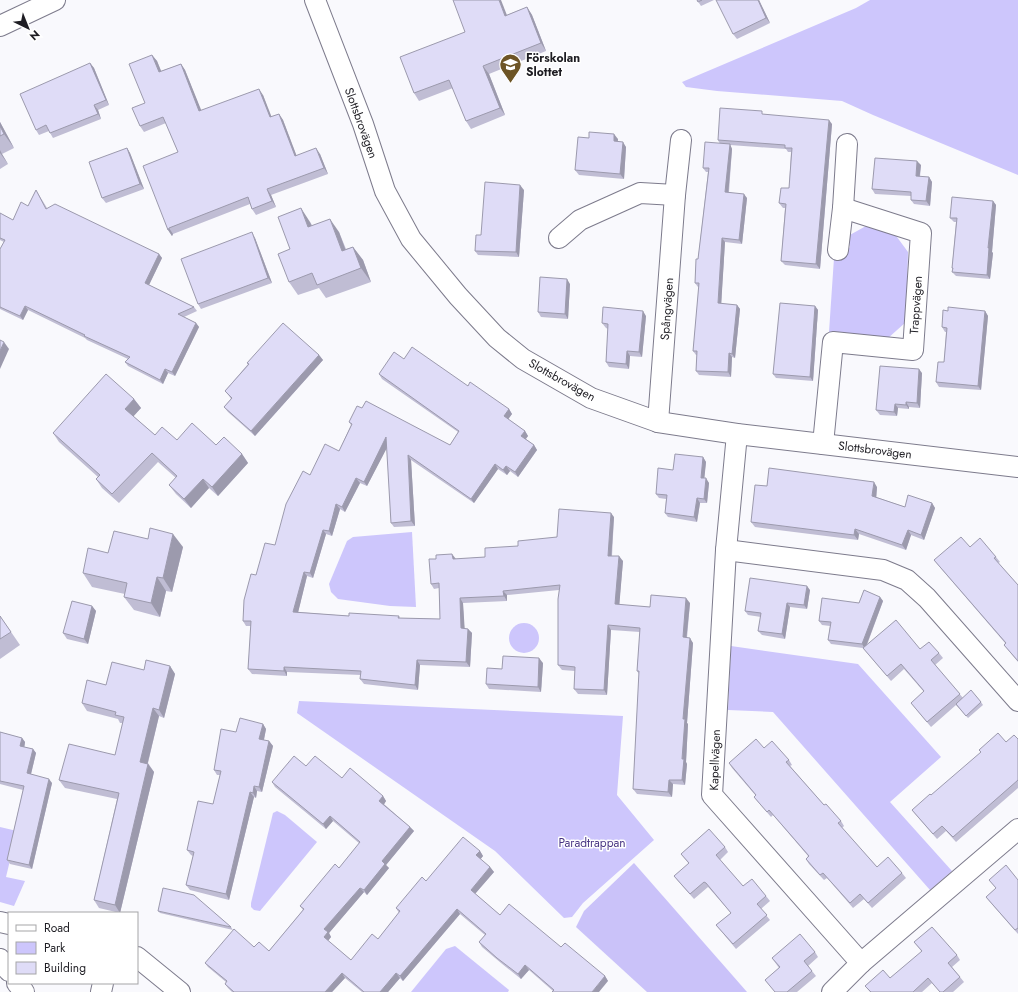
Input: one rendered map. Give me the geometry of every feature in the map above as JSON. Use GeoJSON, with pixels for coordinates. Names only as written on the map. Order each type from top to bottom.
{"type":"FeatureCollection","features":[{"type":"Feature","properties":{"kind":"street"},"geometry":{"type":"LineString","coordinates":[[0,26],[55,0]]}},
{"type":"Feature","properties":{"kind":"street","name":"Slottsbrovägen"},"geometry":{"type":"LineString","coordinates":[[315,0],[363,124],[385,191],[411,239],[458,296],[497,338],[523,359],[591,398],[658,422],[737,434],[1018,467]]}},
{"type":"Feature","properties":{"kind":"street","name":"Spångvägen"},"geometry":{"type":"LineString","coordinates":[[658,422],[675,195],[681,140]]}},
{"type":"Feature","properties":{"kind":"street"},"geometry":{"type":"LineString","coordinates":[[838,250],[847,144]]}},
{"type":"Feature","properties":{"kind":"street"},"geometry":{"type":"LineString","coordinates":[[559,238],[580,220],[640,193],[675,195]]}},
{"type":"Feature","properties":{"kind":"street","name":"Trappvägen"},"geometry":{"type":"LineString","coordinates":[[823,444],[833,342],[912,350],[921,233],[842,208]]}},
{"type":"Feature","properties":{"kind":"street","name":"Kapellvägen"},"geometry":{"type":"LineString","coordinates":[[737,434],[726,550],[712,795],[861,963]]}},
{"type":"Feature","properties":{"kind":"street"},"geometry":{"type":"LineString","coordinates":[[726,550],[883,570],[907,580],[927,598],[1018,701]]}},
{"type":"Feature","properties":{"kind":"street"},"geometry":{"type":"LineString","coordinates":[[832,992],[861,963],[1018,829]]}},
{"type":"Feature","properties":{"kind":"street"},"geometry":{"type":"LineString","coordinates":[[138,958],[180,992]]}},
{"type":"Feature","properties":{"kind":"street"},"geometry":{"type":"LineString","coordinates":[[0,959],[8,970]]}},
{"type":"Feature","properties":{"kind":"green space"},"geometry":{"type":"Polygon","coordinates":[[[870,0],[1018,0],[1018,175],[842,101],[717,91],[686,87],[682,82],[856,8],[870,0]]]}},
{"type":"Feature","properties":{"kind":"green space"},"geometry":{"type":"Polygon","coordinates":[[[866,226],[894,233],[908,252],[906,322],[887,339],[829,332],[834,258],[844,256],[850,247],[848,236],[866,226]]]}},
{"type":"Feature","properties":{"kind":"green space"},"geometry":{"type":"Polygon","coordinates":[[[412,532],[416,607],[390,606],[338,599],[331,592],[329,584],[347,541],[353,537],[412,532]]]}},
{"type":"Feature","properties":{"kind":"green space"},"geometry":{"type":"Polygon","coordinates":[[[524,623],[535,627],[539,638],[535,649],[524,653],[513,649],[509,638],[513,627],[524,623]]]}},
{"type":"Feature","properties":{"kind":"green space"},"geometry":{"type":"Polygon","coordinates":[[[731,646],[858,664],[941,757],[890,802],[952,871],[930,890],[773,712],[728,710],[731,646]]]}},
{"type":"Feature","properties":{"kind":"green space","name":"Paradtrappan"},"geometry":{"type":"Polygon","coordinates":[[[299,701],[623,716],[617,795],[654,840],[583,903],[572,917],[564,918],[495,851],[297,713],[299,701]]]}},
{"type":"Feature","properties":{"kind":"green space"},"geometry":{"type":"Polygon","coordinates":[[[277,811],[285,815],[317,842],[260,911],[254,910],[251,907],[251,903],[273,813],[277,811]]]}},
{"type":"Feature","properties":{"kind":"green space"},"geometry":{"type":"Polygon","coordinates":[[[0,827],[17,831],[6,877],[25,881],[14,906],[0,902],[0,827]]]}},
{"type":"Feature","properties":{"kind":"green space"},"geometry":{"type":"Polygon","coordinates":[[[455,946],[509,990],[508,992],[411,992],[446,949],[455,946]]]}},
{"type":"Feature","properties":{"kind":"shaded area"},"geometry":{"type":"Polygon","coordinates":[[[634,863],[747,992],[647,992],[576,927],[584,911],[634,863]]]}},
{"type":"Feature","properties":{"kind":"building"},"geometry":{"type":"Polygon","coordinates":[[[453,0],[499,0],[505,16],[527,7],[541,43],[483,66],[500,108],[466,121],[449,80],[414,93],[400,57],[465,32],[453,0]]]}},
{"type":"Feature","properties":{"kind":"building"},"geometry":{"type":"Polygon","coordinates":[[[716,0],[758,0],[766,18],[733,34],[716,0]]]}},
{"type":"Feature","properties":{"kind":"building"},"geometry":{"type":"Polygon","coordinates":[[[152,55],[159,72],[181,64],[199,111],[259,89],[270,117],[279,114],[295,156],[316,148],[324,168],[267,189],[272,201],[252,209],[248,197],[169,228],[168,230],[143,166],[178,152],[163,117],[140,126],[132,108],[145,103],[129,64],[152,55]]]}},
{"type":"Feature","properties":{"kind":"building"},"geometry":{"type":"Polygon","coordinates":[[[90,63],[106,100],[94,105],[98,114],[50,133],[46,125],[36,130],[20,94],[90,63]]]}},
{"type":"Feature","properties":{"kind":"building"},"geometry":{"type":"Polygon","coordinates":[[[720,108],[762,111],[762,114],[829,120],[816,264],[781,261],[786,204],[779,203],[781,188],[789,188],[792,148],[785,148],[785,145],[718,140],[720,108]]]}},
{"type":"Feature","properties":{"kind":"building"},"geometry":{"type":"Polygon","coordinates":[[[0,126],[4,134],[0,136],[0,126]]]}},
{"type":"Feature","properties":{"kind":"building"},"geometry":{"type":"Polygon","coordinates":[[[589,132],[614,134],[614,141],[623,142],[620,174],[575,170],[578,137],[589,138],[589,132]]]}},
{"type":"Feature","properties":{"kind":"building"},"geometry":{"type":"Polygon","coordinates":[[[705,142],[730,144],[725,192],[744,194],[739,240],[722,238],[718,303],[737,305],[732,354],[729,353],[728,372],[696,371],[697,351],[693,351],[699,283],[695,283],[696,259],[698,259],[709,168],[703,168],[705,142]]]}},
{"type":"Feature","properties":{"kind":"building"},"geometry":{"type":"Polygon","coordinates":[[[127,148],[140,184],[102,198],[89,162],[127,148]]]}},
{"type":"Feature","properties":{"kind":"building"},"geometry":{"type":"Polygon","coordinates":[[[875,158],[917,161],[916,176],[929,177],[926,201],[911,200],[911,192],[872,189],[875,158]]]}},
{"type":"Feature","properties":{"kind":"building"},"geometry":{"type":"Polygon","coordinates":[[[485,182],[520,185],[516,252],[475,251],[476,235],[481,235],[485,182]]]}},
{"type":"Feature","properties":{"kind":"building"},"geometry":{"type":"Polygon","coordinates":[[[36,190],[46,209],[55,204],[159,254],[145,283],[194,307],[178,314],[196,323],[172,372],[165,369],[160,380],[125,362],[130,357],[84,336],[85,335],[25,306],[20,316],[0,307],[0,249],[5,240],[0,238],[0,213],[13,220],[21,202],[28,206],[36,190]]]}},
{"type":"Feature","properties":{"kind":"building"},"geometry":{"type":"Polygon","coordinates":[[[952,197],[993,201],[987,275],[952,272],[957,218],[950,218],[952,197]]]}},
{"type":"Feature","properties":{"kind":"building"},"geometry":{"type":"Polygon","coordinates":[[[301,208],[308,227],[330,219],[342,251],[353,247],[361,268],[317,285],[312,273],[289,282],[278,254],[290,249],[278,217],[301,208]]]}},
{"type":"Feature","properties":{"kind":"building"},"geometry":{"type":"Polygon","coordinates":[[[252,232],[268,278],[198,304],[181,259],[252,232]]]}},
{"type":"Feature","properties":{"kind":"building"},"geometry":{"type":"Polygon","coordinates":[[[540,277],[567,279],[565,314],[538,312],[540,277]]]}},
{"type":"Feature","properties":{"kind":"building"},"geometry":{"type":"Polygon","coordinates":[[[780,303],[815,306],[810,377],[773,374],[780,303]]]}},
{"type":"Feature","properties":{"kind":"building"},"geometry":{"type":"Polygon","coordinates":[[[603,307],[643,311],[639,352],[627,351],[626,364],[606,362],[608,324],[602,323],[603,307]]]}},
{"type":"Feature","properties":{"kind":"building"},"geometry":{"type":"Polygon","coordinates":[[[948,307],[985,311],[978,386],[936,382],[938,362],[944,362],[947,328],[942,327],[943,310],[948,311],[948,307]]]}},
{"type":"Feature","properties":{"kind":"building"},"geometry":{"type":"Polygon","coordinates":[[[283,323],[319,355],[251,431],[224,407],[232,398],[225,391],[249,364],[247,363],[283,323]]]}},
{"type":"Feature","properties":{"kind":"building"},"geometry":{"type":"Polygon","coordinates":[[[0,340],[4,342],[0,351],[0,340]]]}},
{"type":"Feature","properties":{"kind":"building"},"geometry":{"type":"Polygon","coordinates":[[[412,347],[468,386],[470,382],[509,409],[504,416],[525,431],[521,436],[534,445],[515,472],[506,466],[503,470],[495,464],[471,499],[408,455],[411,521],[391,523],[386,437],[364,482],[356,478],[342,507],[336,504],[329,531],[323,530],[310,573],[304,572],[293,612],[349,616],[349,613],[399,616],[398,618],[440,619],[439,583],[431,584],[429,559],[436,559],[436,555],[452,554],[453,559],[485,557],[485,548],[518,546],[518,541],[557,537],[559,509],[611,513],[608,556],[619,556],[615,604],[650,607],[651,595],[686,598],[683,637],[690,638],[683,719],[685,719],[682,759],[684,759],[682,780],[669,780],[668,792],[633,789],[640,628],[608,625],[604,690],[574,689],[575,667],[558,665],[558,599],[560,585],[503,591],[504,596],[460,598],[461,628],[468,629],[466,662],[417,660],[415,685],[360,679],[361,671],[284,667],[284,671],[248,669],[251,621],[243,621],[244,600],[251,574],[256,575],[265,543],[275,545],[286,504],[303,471],[310,475],[325,444],[339,451],[352,424],[349,422],[357,406],[362,408],[366,401],[450,445],[459,431],[379,374],[394,352],[404,359],[412,347]]]}},
{"type":"Feature","properties":{"kind":"building"},"geometry":{"type":"Polygon","coordinates":[[[880,366],[919,369],[917,403],[906,402],[906,405],[895,404],[894,412],[876,410],[880,366]]]}},
{"type":"Feature","properties":{"kind":"building"},"geometry":{"type":"Polygon","coordinates":[[[106,374],[134,399],[125,409],[155,435],[162,427],[177,440],[192,423],[216,445],[224,437],[242,454],[212,487],[203,479],[184,499],[169,485],[177,476],[152,453],[112,494],[96,479],[100,475],[53,433],[106,374]]]}},
{"type":"Feature","properties":{"kind":"building"},"geometry":{"type":"Polygon","coordinates":[[[675,454],[703,457],[701,478],[706,478],[704,499],[697,498],[694,517],[665,513],[667,495],[656,494],[658,468],[673,470],[675,454]]]}},
{"type":"Feature","properties":{"kind":"building"},"geometry":{"type":"Polygon","coordinates":[[[769,468],[874,482],[872,496],[905,507],[908,495],[932,503],[921,535],[908,530],[902,545],[855,529],[854,535],[751,522],[755,485],[767,486],[769,468]]]}},
{"type":"Feature","properties":{"kind":"building"},"geometry":{"type":"Polygon","coordinates":[[[150,528],[173,534],[163,578],[157,577],[151,603],[124,597],[127,583],[83,573],[88,548],[108,553],[114,531],[148,539],[150,528]]]}},
{"type":"Feature","properties":{"kind":"building"},"geometry":{"type":"Polygon","coordinates":[[[961,537],[970,547],[980,538],[996,557],[994,558],[1018,585],[1018,661],[1004,645],[1006,643],[934,560],[961,537]]]}},
{"type":"Feature","properties":{"kind":"building"},"geometry":{"type":"Polygon","coordinates":[[[750,578],[807,586],[804,605],[787,603],[782,634],[758,631],[761,613],[745,611],[750,578]]]}},
{"type":"Feature","properties":{"kind":"building"},"geometry":{"type":"Polygon","coordinates":[[[864,590],[880,597],[862,644],[828,640],[831,622],[819,621],[822,598],[859,603],[864,590]]]}},
{"type":"Feature","properties":{"kind":"building"},"geometry":{"type":"Polygon","coordinates":[[[72,601],[92,606],[84,639],[63,633],[72,601]]]}},
{"type":"Feature","properties":{"kind":"building"},"geometry":{"type":"Polygon","coordinates":[[[0,616],[11,632],[0,639],[0,616]]]}},
{"type":"Feature","properties":{"kind":"building"},"geometry":{"type":"Polygon","coordinates":[[[896,620],[920,649],[929,642],[939,653],[931,660],[960,694],[927,722],[911,703],[924,691],[901,664],[887,676],[863,648],[896,620]]]}},
{"type":"Feature","properties":{"kind":"building"},"geometry":{"type":"Polygon","coordinates":[[[503,656],[539,658],[538,687],[486,684],[487,668],[502,669],[503,656]]]}},
{"type":"Feature","properties":{"kind":"building"},"geometry":{"type":"Polygon","coordinates":[[[146,660],[170,666],[159,710],[153,708],[140,762],[148,764],[115,905],[94,900],[119,793],[59,780],[69,744],[115,755],[124,717],[115,715],[116,712],[82,703],[87,680],[106,685],[112,662],[144,670],[146,660]]]}},
{"type":"Feature","properties":{"kind":"building"},"geometry":{"type":"Polygon","coordinates":[[[971,690],[981,702],[966,716],[956,704],[971,690]]]}},
{"type":"Feature","properties":{"kind":"building"},"geometry":{"type":"Polygon","coordinates":[[[240,718],[263,724],[259,739],[269,741],[259,787],[254,786],[253,793],[250,792],[226,894],[186,885],[194,852],[187,850],[198,801],[213,804],[221,771],[214,770],[221,729],[236,732],[240,718]]]}},
{"type":"Feature","properties":{"kind":"building"},"geometry":{"type":"Polygon","coordinates":[[[0,732],[22,738],[20,746],[33,749],[27,773],[49,779],[29,865],[7,860],[24,786],[0,781],[0,732]]]}},
{"type":"Feature","properties":{"kind":"building"},"geometry":{"type":"Polygon","coordinates":[[[998,733],[1006,742],[1014,735],[1018,739],[1018,780],[953,837],[942,826],[933,834],[912,810],[981,752],[979,750],[998,733]]]}},
{"type":"Feature","properties":{"kind":"building"},"geometry":{"type":"Polygon","coordinates":[[[756,739],[764,748],[772,741],[789,760],[786,762],[824,805],[826,804],[841,821],[838,823],[877,867],[888,857],[902,873],[868,903],[860,894],[850,903],[823,873],[820,875],[806,859],[809,856],[769,810],[767,812],[754,797],[756,795],[729,763],[756,739]]]}},
{"type":"Feature","properties":{"kind":"building"},"geometry":{"type":"Polygon","coordinates":[[[294,756],[306,766],[315,756],[342,778],[350,768],[383,796],[379,801],[410,827],[382,861],[385,864],[364,890],[360,888],[324,929],[328,932],[324,937],[351,960],[372,934],[378,939],[400,911],[396,908],[422,877],[426,881],[463,837],[480,851],[476,855],[490,867],[471,890],[500,915],[509,904],[561,947],[565,943],[605,976],[592,992],[552,992],[554,990],[525,965],[518,974],[497,958],[479,942],[486,934],[457,909],[400,976],[396,973],[380,992],[364,992],[342,973],[325,992],[234,992],[225,984],[227,981],[205,963],[234,929],[254,947],[259,942],[269,951],[304,909],[300,906],[335,864],[339,868],[360,842],[330,816],[323,824],[272,782],[294,756]]]}},
{"type":"Feature","properties":{"kind":"building"},"geometry":{"type":"Polygon","coordinates":[[[709,829],[725,847],[716,855],[743,886],[752,879],[766,896],[757,904],[767,915],[733,944],[716,925],[731,913],[706,883],[704,882],[690,894],[674,876],[689,863],[681,854],[709,829]]]}},
{"type":"Feature","properties":{"kind":"building"},"geometry":{"type":"Polygon","coordinates":[[[1006,865],[1018,880],[1018,928],[1015,930],[986,897],[996,888],[989,880],[1006,865]]]}},
{"type":"Feature","properties":{"kind":"building"},"geometry":{"type":"Polygon","coordinates":[[[163,888],[194,895],[231,927],[158,911],[163,888]]]}},
{"type":"Feature","properties":{"kind":"building"},"geometry":{"type":"Polygon","coordinates":[[[932,927],[957,955],[948,963],[960,977],[943,992],[940,992],[928,978],[913,992],[871,992],[865,986],[883,970],[890,978],[922,951],[914,942],[932,927]]]}},
{"type":"Feature","properties":{"kind":"building"},"geometry":{"type":"Polygon","coordinates":[[[800,934],[815,952],[804,961],[812,971],[787,992],[775,992],[765,980],[780,967],[772,958],[800,934]]]}},
{"type":"Feature","properties":{"kind":"place","name":"Förskolan Slottet"},"geometry":{"type":"Point","coordinates":[511,84]}}]}
